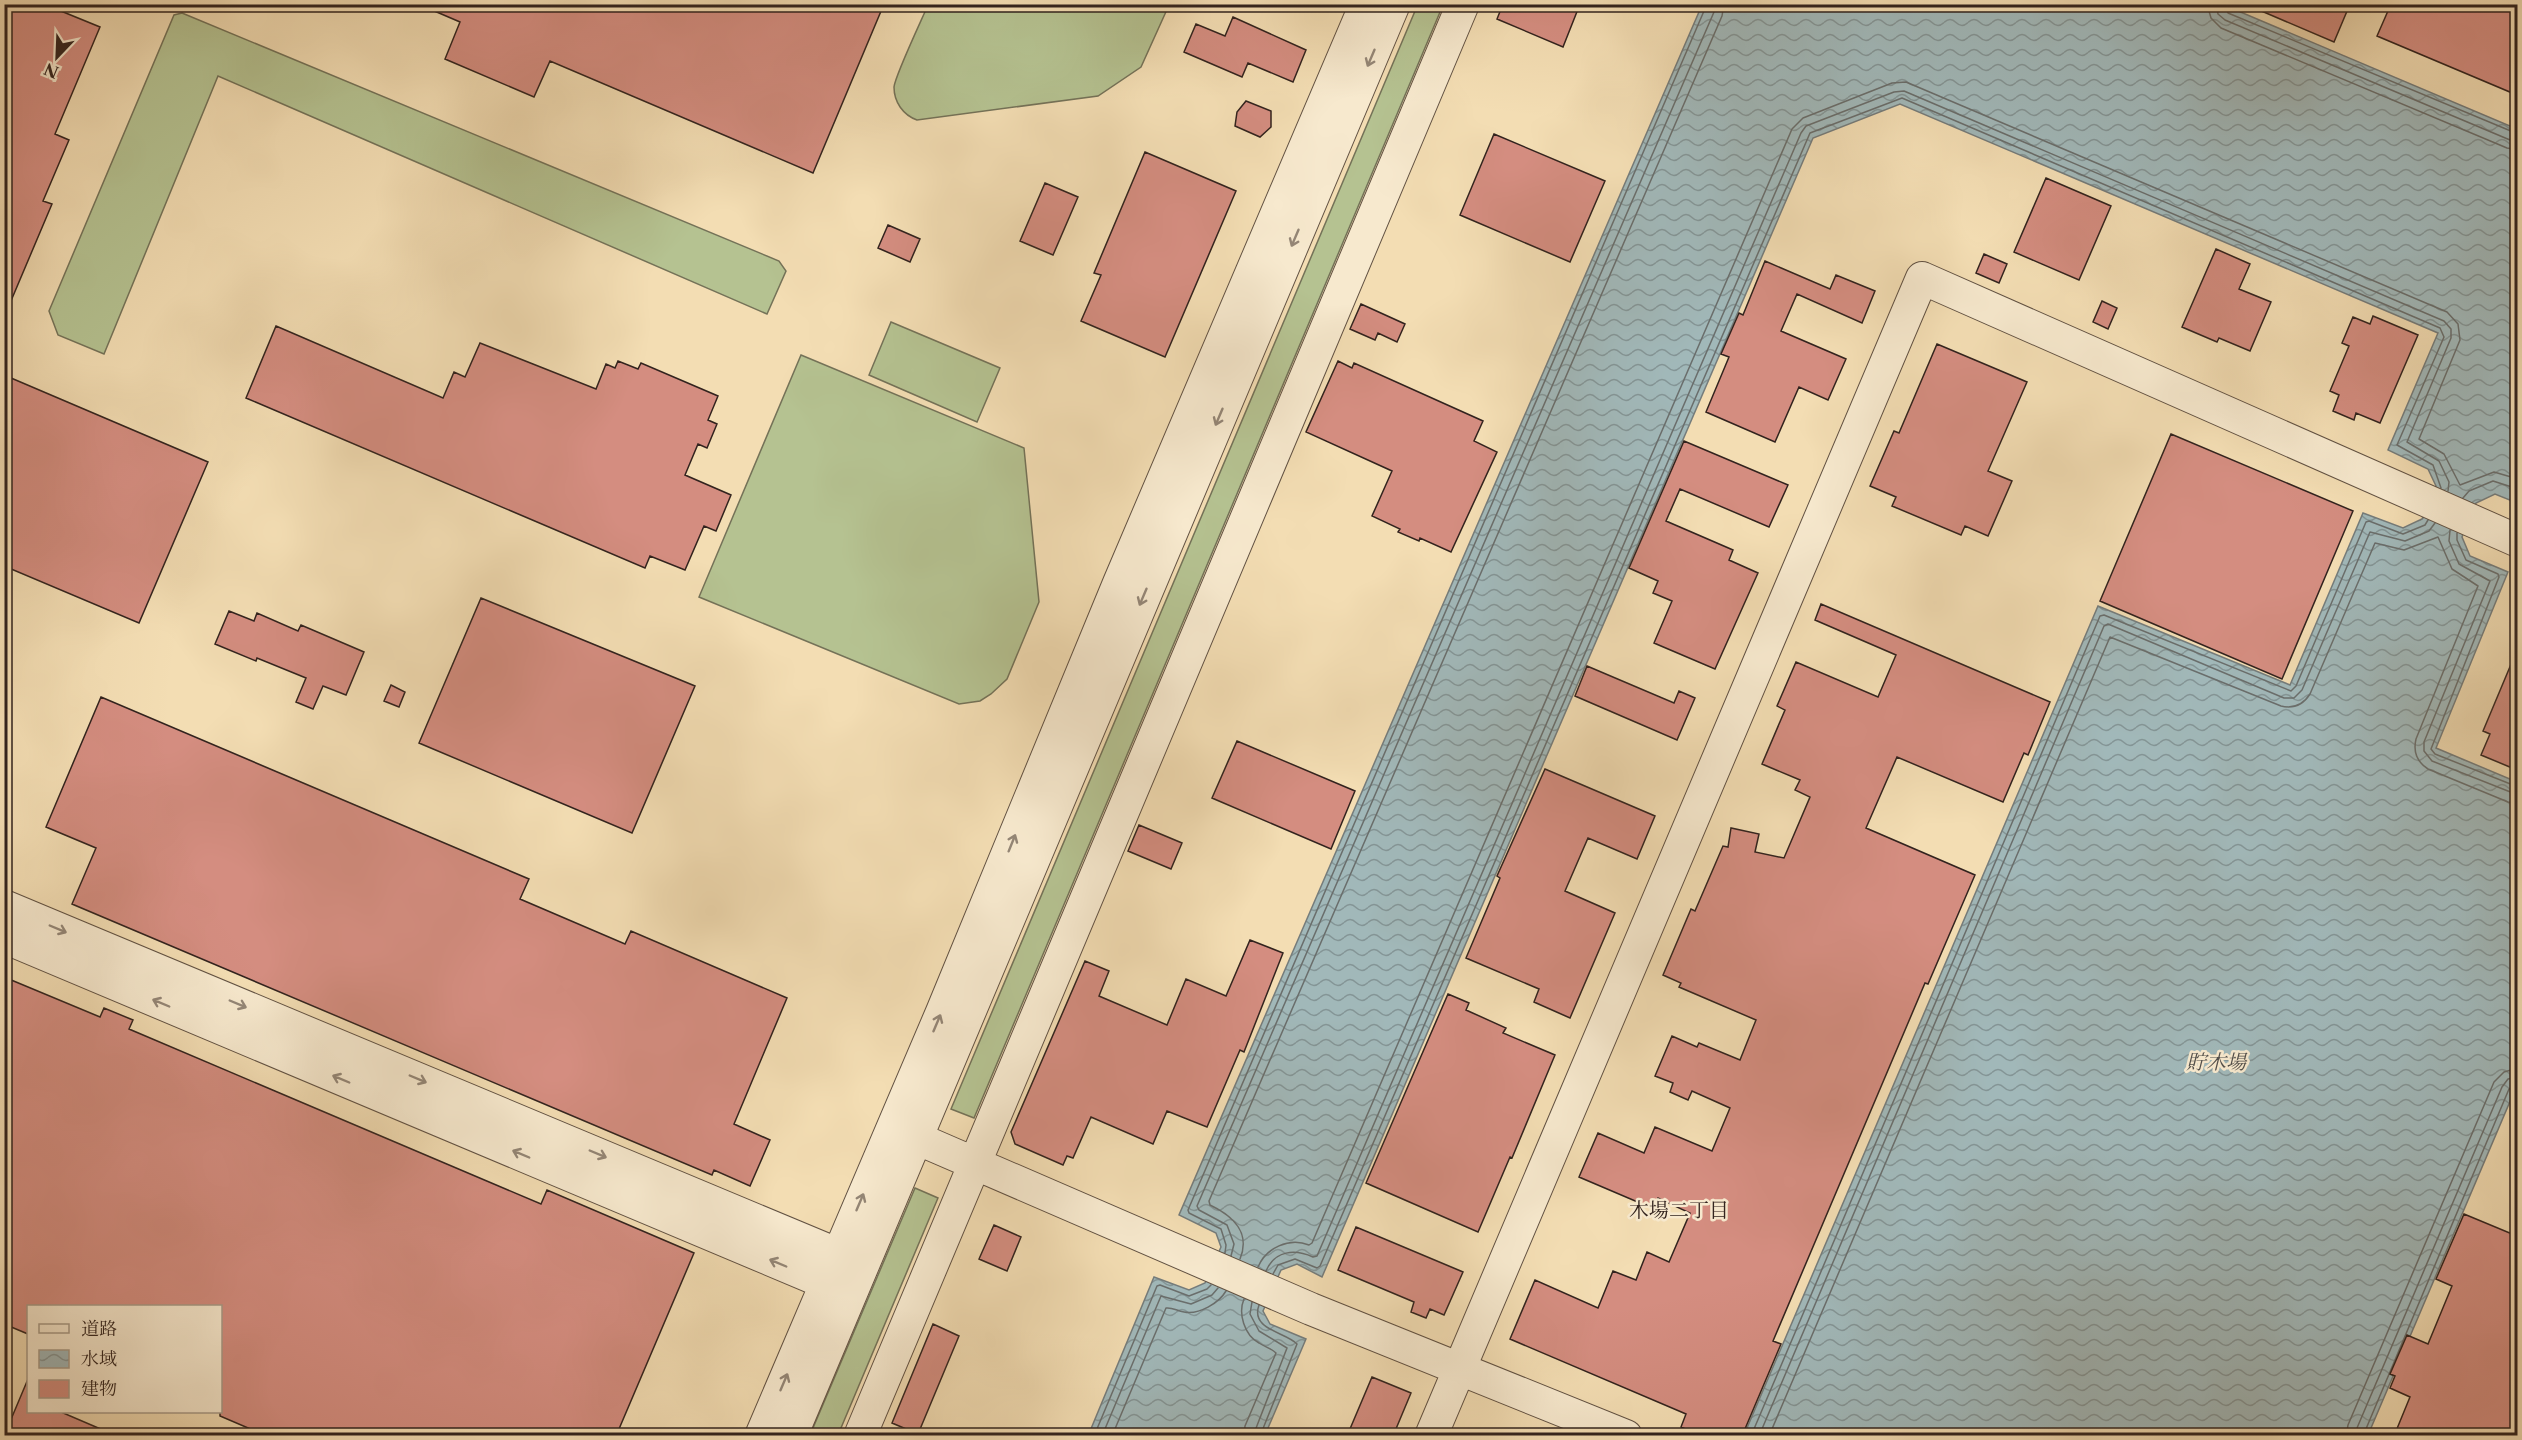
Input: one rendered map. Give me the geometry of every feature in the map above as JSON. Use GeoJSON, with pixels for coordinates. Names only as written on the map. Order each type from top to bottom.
{"type":"FeatureCollection","features":[{"type":"Feature","properties":{"kind":"street"},"geometry":{"type":"LineString","coordinates":[[791,1436],[838,1288],[942,1012],[1119,583],[1366,4]]}},
{"type":"Feature","properties":{"kind":"street"},"geometry":{"type":"LineString","coordinates":[[850,1259],[916,1138],[1394,4]]}},
{"type":"Feature","properties":{"kind":"street"},"geometry":{"type":"LineString","coordinates":[[860,1436],[1462,4]]}},
{"type":"Feature","properties":{"kind":"street"},"geometry":{"type":"LineString","coordinates":[[1431,1436],[1922,278],[2370,478],[2517,541]]}},
{"type":"Feature","properties":{"kind":"street"},"geometry":{"type":"LineString","coordinates":[[4,906],[850,1259]]}},
{"type":"Feature","properties":{"kind":"street"},"geometry":{"type":"LineString","coordinates":[[4,937],[838,1288]]}},
{"type":"Feature","properties":{"kind":"street"},"geometry":{"type":"LineString","coordinates":[[916,1138],[1311,1308],[1626,1436]]}},
{"type":"Feature","properties":{"kind":"street"},"geometry":{"type":"LineString","coordinates":[[761,1436],[838,1288]]}},
{"type":"Feature","properties":{"kind":"green space"},"geometry":{"type":"Polygon","coordinates":[[[928,4],[1169,5],[1141,67],[1098,96],[917,120],[900,107],[894,87],[928,4]]]}},
{"type":"Feature","properties":{"kind":"green space"},"geometry":{"type":"Polygon","coordinates":[[[1418,4],[1443,5],[974,1118],[951,1109],[1418,4]]]}},
{"type":"Feature","properties":{"kind":"green space"},"geometry":{"type":"Polygon","coordinates":[[[182,13],[779,261],[786,271],[767,314],[218,76],[104,354],[58,335],[49,311],[174,15],[182,13]]]}},
{"type":"Feature","properties":{"kind":"green space"},"geometry":{"type":"Polygon","coordinates":[[[891,322],[1000,368],[977,422],[869,375],[891,322]]]}},
{"type":"Feature","properties":{"kind":"green space"},"geometry":{"type":"Polygon","coordinates":[[[801,355],[1024,448],[1039,602],[1007,679],[980,701],[959,704],[699,597],[801,355]]]}},
{"type":"Feature","properties":{"kind":"green space"},"geometry":{"type":"Polygon","coordinates":[[[915,1188],[938,1198],[838,1435],[810,1435],[915,1188]]]}},
{"type":"Feature","properties":{"kind":"water","name":"貯木場"},"geometry":{"type":"Polygon","coordinates":[[[1702,5],[2224,5],[2517,129],[2517,503],[2495,494],[2476,503],[2462,537],[2470,556],[2508,572],[2436,748],[2517,782],[2517,1085],[2368,1435],[1744,1435],[2098,606],[2290,685],[2363,513],[2403,528],[2422,519],[2436,486],[2428,469],[2388,450],[2438,333],[1900,104],[1813,138],[1322,1277],[1297,1264],[1281,1270],[1263,1311],[1270,1324],[1306,1339],[1265,1435],[1088,1436],[1154,1277],[1189,1290],[1205,1283],[1221,1247],[1216,1233],[1179,1215],[1702,5]]]}},
{"type":"Feature","properties":{"kind":"building"},"geometry":{"type":"Polygon","coordinates":[[[4,4],[58,4],[56,9],[100,27],[55,134],[69,140],[43,201],[52,204],[5,315],[4,4]]]}},
{"type":"Feature","properties":{"kind":"building"},"geometry":{"type":"Polygon","coordinates":[[[418,4],[884,4],[813,173],[550,61],[534,97],[445,59],[460,22],[418,4]]]}},
{"type":"Feature","properties":{"kind":"building"},"geometry":{"type":"Polygon","coordinates":[[[1503,4],[1580,4],[1563,47],[1497,19],[1503,4]]]}},
{"type":"Feature","properties":{"kind":"building"},"geometry":{"type":"Polygon","coordinates":[[[2245,4],[2350,4],[2334,42],[2245,4]]]}},
{"type":"Feature","properties":{"kind":"building"},"geometry":{"type":"Polygon","coordinates":[[[2391,4],[2517,4],[2517,95],[2377,36],[2391,4]]]}},
{"type":"Feature","properties":{"kind":"building"},"geometry":{"type":"Polygon","coordinates":[[[1233,17],[1306,50],[1293,82],[1248,63],[1242,77],[1184,52],[1196,24],[1225,36],[1233,17]]]}},
{"type":"Feature","properties":{"kind":"building"},"geometry":{"type":"Polygon","coordinates":[[[1246,101],[1271,111],[1271,127],[1260,137],[1235,126],[1237,112],[1246,101]]]}},
{"type":"Feature","properties":{"kind":"building"},"geometry":{"type":"Polygon","coordinates":[[[1494,134],[1605,181],[1570,262],[1460,215],[1494,134]]]}},
{"type":"Feature","properties":{"kind":"building"},"geometry":{"type":"Polygon","coordinates":[[[1145,152],[1236,191],[1165,357],[1081,321],[1101,275],[1094,273],[1145,152]]]}},
{"type":"Feature","properties":{"kind":"building"},"geometry":{"type":"Polygon","coordinates":[[[2046,178],[2111,206],[2079,280],[2014,252],[2046,178]]]}},
{"type":"Feature","properties":{"kind":"building"},"geometry":{"type":"Polygon","coordinates":[[[1045,183],[1078,197],[1053,255],[1020,241],[1045,183]]]}},
{"type":"Feature","properties":{"kind":"building"},"geometry":{"type":"Polygon","coordinates":[[[888,225],[920,239],[910,262],[878,248],[888,225]]]}},
{"type":"Feature","properties":{"kind":"building"},"geometry":{"type":"Polygon","coordinates":[[[2216,249],[2250,264],[2239,289],[2271,302],[2250,351],[2219,338],[2217,342],[2182,327],[2216,249]]]}},
{"type":"Feature","properties":{"kind":"building"},"geometry":{"type":"Polygon","coordinates":[[[1984,254],[2007,264],[1999,283],[1976,273],[1984,254]]]}},
{"type":"Feature","properties":{"kind":"building"},"geometry":{"type":"Polygon","coordinates":[[[1765,261],[1830,289],[1836,275],[1875,291],[1862,323],[1797,294],[1781,331],[1846,359],[1828,400],[1799,387],[1775,442],[1706,412],[1729,357],[1721,354],[1739,313],[1743,315],[1765,261]]]}},
{"type":"Feature","properties":{"kind":"building"},"geometry":{"type":"Polygon","coordinates":[[[2102,301],[2117,308],[2108,329],[2093,322],[2102,301]]]}},
{"type":"Feature","properties":{"kind":"building"},"geometry":{"type":"Polygon","coordinates":[[[1361,304],[1405,324],[1397,342],[1378,333],[1375,340],[1350,329],[1361,304]]]}},
{"type":"Feature","properties":{"kind":"building"},"geometry":{"type":"Polygon","coordinates":[[[2373,316],[2418,335],[2380,423],[2356,413],[2354,420],[2333,411],[2339,395],[2330,391],[2349,346],[2342,343],[2353,317],[2370,324],[2373,316]]]}},
{"type":"Feature","properties":{"kind":"building"},"geometry":{"type":"Polygon","coordinates":[[[276,326],[443,398],[454,372],[465,377],[480,343],[596,389],[606,364],[615,368],[618,361],[638,369],[641,363],[718,396],[708,420],[717,424],[707,448],[698,444],[685,475],[731,495],[716,531],[704,526],[685,570],[650,556],[645,568],[246,398],[276,326]]]}},
{"type":"Feature","properties":{"kind":"building"},"geometry":{"type":"Polygon","coordinates":[[[1937,344],[2027,382],[1988,471],[2012,481],[1988,536],[1965,526],[1961,535],[1892,506],[1896,497],[1870,486],[1894,431],[1899,433],[1937,344]]]}},
{"type":"Feature","properties":{"kind":"building"},"geometry":{"type":"Polygon","coordinates":[[[1338,361],[1352,368],[1354,363],[1483,421],[1474,441],[1497,452],[1451,552],[1420,538],[1419,541],[1398,532],[1400,529],[1372,516],[1392,471],[1306,432],[1338,361]]]}},
{"type":"Feature","properties":{"kind":"building"},"geometry":{"type":"Polygon","coordinates":[[[4,375],[208,462],[139,623],[4,566],[4,375]]]}},
{"type":"Feature","properties":{"kind":"building"},"geometry":{"type":"Polygon","coordinates":[[[2171,434],[2353,511],[2282,679],[2100,601],[2171,434]]]}},
{"type":"Feature","properties":{"kind":"building"},"geometry":{"type":"Polygon","coordinates":[[[1684,441],[1788,485],[1769,527],[1680,489],[1666,521],[1733,550],[1729,560],[1758,573],[1715,669],[1654,643],[1672,601],[1653,593],[1658,581],[1629,568],[1684,441]]]}},
{"type":"Feature","properties":{"kind":"building"},"geometry":{"type":"Polygon","coordinates":[[[481,598],[695,686],[632,833],[419,743],[481,598]]]}},
{"type":"Feature","properties":{"kind":"building"},"geometry":{"type":"Polygon","coordinates":[[[1821,604],[2050,702],[2028,755],[2024,753],[2003,802],[1897,757],[1866,828],[1975,875],[1928,984],[1925,983],[1773,1341],[1781,1344],[1742,1436],[1701,1436],[1681,1427],[1686,1414],[1510,1339],[1535,1280],[1598,1308],[1613,1271],[1636,1280],[1647,1252],[1669,1262],[1690,1213],[1658,1198],[1654,1209],[1579,1177],[1598,1133],[1644,1153],[1655,1127],[1712,1151],[1730,1108],[1692,1091],[1688,1100],[1670,1092],[1673,1083],[1655,1076],[1672,1036],[1697,1047],[1699,1043],[1740,1060],[1756,1020],[1679,987],[1681,983],[1663,975],[1691,909],[1695,911],[1723,846],[1728,847],[1731,828],[1759,834],[1755,852],[1784,858],[1810,797],[1795,790],[1800,780],[1762,764],[1785,710],[1777,706],[1796,662],[1878,697],[1896,655],[1815,620],[1821,604]]]}},
{"type":"Feature","properties":{"kind":"building"},"geometry":{"type":"Polygon","coordinates":[[[229,611],[254,621],[257,613],[298,631],[301,625],[364,652],[346,695],[323,686],[313,709],[296,702],[306,678],[215,644],[229,611]]]}},
{"type":"Feature","properties":{"kind":"building"},"geometry":{"type":"Polygon","coordinates":[[[2517,650],[2517,770],[2481,755],[2490,734],[2483,731],[2517,650]]]}},
{"type":"Feature","properties":{"kind":"building"},"geometry":{"type":"Polygon","coordinates":[[[1587,666],[1674,703],[1679,691],[1695,698],[1677,740],[1575,696],[1587,666]]]}},
{"type":"Feature","properties":{"kind":"building"},"geometry":{"type":"Polygon","coordinates":[[[391,685],[405,692],[399,707],[384,701],[391,685]]]}},
{"type":"Feature","properties":{"kind":"building"},"geometry":{"type":"Polygon","coordinates":[[[101,697],[529,879],[520,899],[625,944],[631,931],[787,998],[734,1124],[770,1140],[750,1186],[714,1170],[712,1175],[72,904],[96,848],[46,827],[101,697]]]}},
{"type":"Feature","properties":{"kind":"building"},"geometry":{"type":"Polygon","coordinates":[[[1237,741],[1355,791],[1331,849],[1212,798],[1237,741]]]}},
{"type":"Feature","properties":{"kind":"building"},"geometry":{"type":"Polygon","coordinates":[[[1545,769],[1655,816],[1637,859],[1588,838],[1565,891],[1615,913],[1570,1018],[1534,1002],[1539,989],[1466,958],[1500,878],[1497,876],[1545,769]]]}},
{"type":"Feature","properties":{"kind":"building"},"geometry":{"type":"Polygon","coordinates":[[[1139,825],[1182,843],[1171,869],[1128,851],[1139,825]]]}},
{"type":"Feature","properties":{"kind":"building"},"geometry":{"type":"Polygon","coordinates":[[[1250,940],[1283,953],[1244,1052],[1240,1050],[1207,1127],[1167,1111],[1153,1144],[1091,1117],[1073,1158],[1067,1156],[1063,1165],[1015,1144],[1011,1132],[1085,961],[1109,971],[1099,996],[1167,1025],[1186,979],[1226,996],[1250,940]]]}},
{"type":"Feature","properties":{"kind":"building"},"geometry":{"type":"Polygon","coordinates":[[[4,977],[100,1017],[104,1008],[133,1020],[129,1029],[541,1204],[547,1190],[694,1253],[616,1436],[267,1436],[220,1416],[222,1413],[222,1305],[27,1305],[27,1334],[4,1324],[4,977]]]}},
{"type":"Feature","properties":{"kind":"building"},"geometry":{"type":"Polygon","coordinates":[[[1448,994],[1469,1003],[1466,1010],[1506,1028],[1503,1033],[1555,1055],[1478,1232],[1366,1183],[1448,994]]]}},
{"type":"Feature","properties":{"kind":"building"},"geometry":{"type":"Polygon","coordinates":[[[2464,1214],[2517,1236],[2517,1436],[2394,1436],[2410,1397],[2390,1388],[2395,1376],[2390,1374],[2407,1335],[2428,1344],[2452,1286],[2436,1279],[2464,1214]]]}},
{"type":"Feature","properties":{"kind":"building"},"geometry":{"type":"Polygon","coordinates":[[[994,1225],[1021,1237],[1007,1271],[979,1259],[994,1225]]]}},
{"type":"Feature","properties":{"kind":"building"},"geometry":{"type":"Polygon","coordinates":[[[1356,1227],[1463,1272],[1444,1315],[1430,1309],[1426,1318],[1411,1312],[1414,1302],[1338,1270],[1356,1227]]]}},
{"type":"Feature","properties":{"kind":"building"},"geometry":{"type":"Polygon","coordinates":[[[933,1324],[959,1336],[918,1434],[892,1423],[933,1324]]]}},
{"type":"Feature","properties":{"kind":"building"},"geometry":{"type":"Polygon","coordinates":[[[1372,1377],[1411,1393],[1393,1436],[1347,1436],[1372,1377]]]}},
{"type":"Feature","properties":{"kind":"building"},"geometry":{"type":"Polygon","coordinates":[[[27,1381],[27,1413],[63,1413],[117,1436],[4,1436],[27,1381]]]}},
{"type":"Feature","properties":{"kind":"district","name":"木場二丁目"},"geometry":{"type":"Point","coordinates":[1679,1210]}}]}
